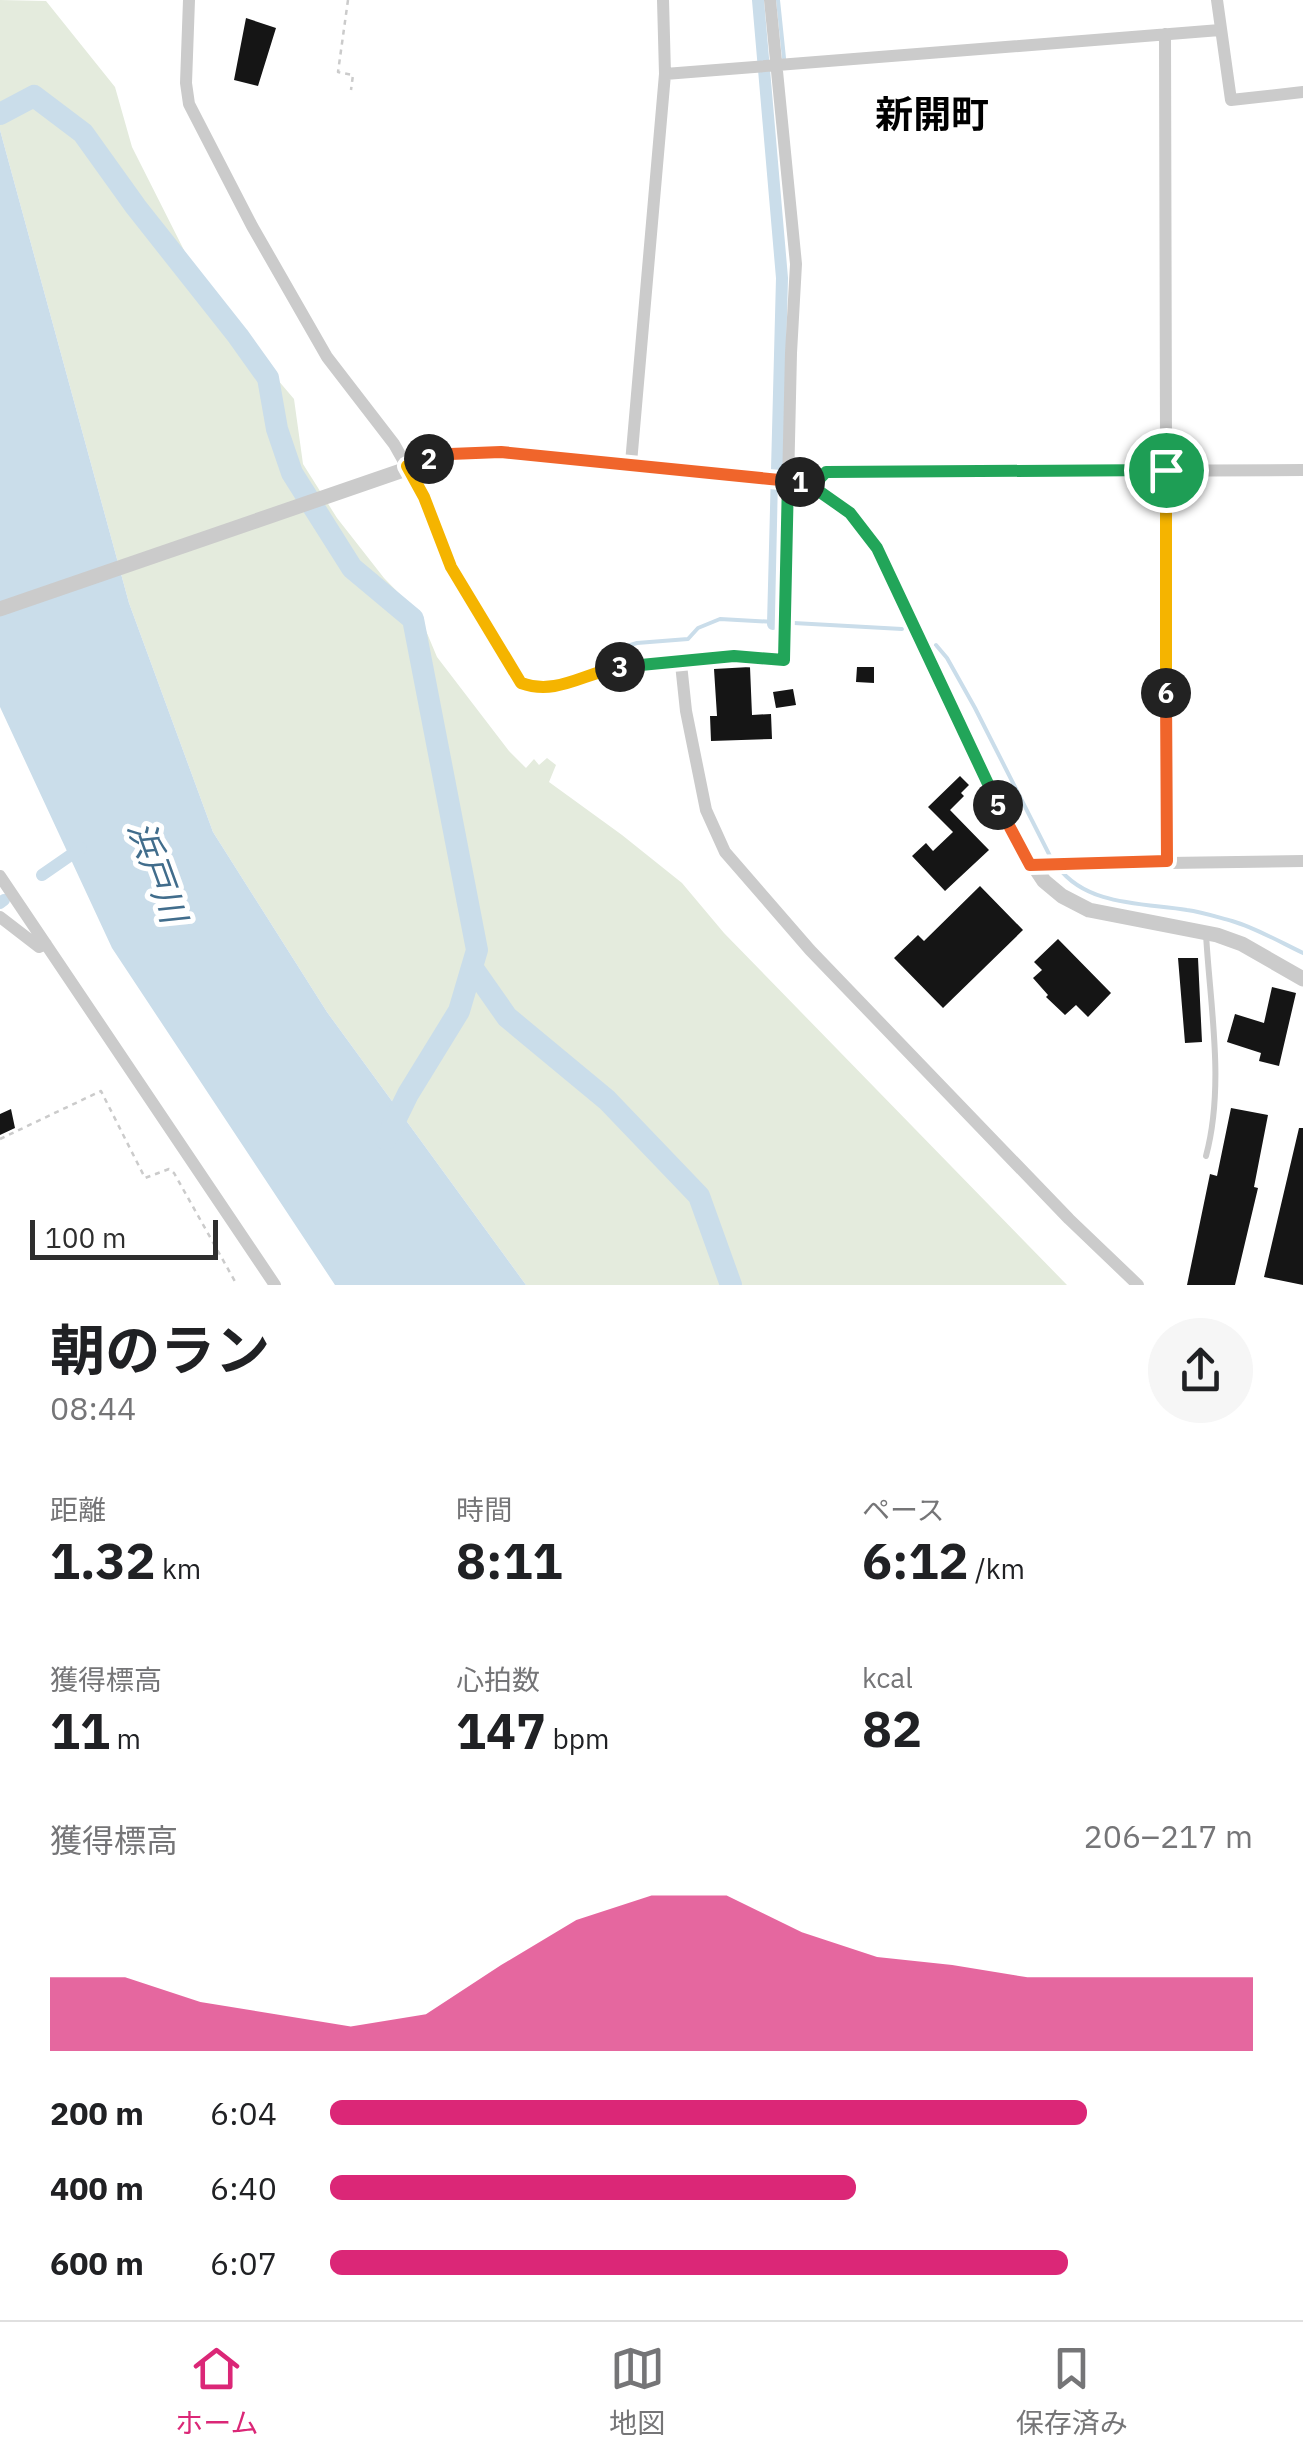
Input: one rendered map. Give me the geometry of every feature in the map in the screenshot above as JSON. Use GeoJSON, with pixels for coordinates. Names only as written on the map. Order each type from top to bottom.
{"type":"FeatureCollection","features":[{"type":"Feature","properties":{"kind":"street"},"geometry":{"type":"LineString","coordinates":[[189,0],[189,104],[252,226],[327,357],[407,466],[424,497],[451,567],[521,683],[539,690],[592,672],[651,662],[681,664],[734,656],[784,660],[796,264],[770,0]]}},
{"type":"Feature","properties":{"kind":"street"},"geometry":{"type":"LineString","coordinates":[[631,463],[664,74],[664,0]]}},
{"type":"Feature","properties":{"kind":"street"},"geometry":{"type":"LineString","coordinates":[[1217,0],[1232,100],[1303,92]]}},
{"type":"Feature","properties":{"kind":"street"},"geometry":{"type":"LineString","coordinates":[[664,74],[1220,30]]}},
{"type":"Feature","properties":{"kind":"street"},"geometry":{"type":"LineString","coordinates":[[1166,34],[1167,861]]}},
{"type":"Feature","properties":{"kind":"street"},"geometry":{"type":"LineString","coordinates":[[0,609],[450,454],[474,452],[631,463],[788,479],[812,487],[850,513],[877,548],[1010,830],[1030,865],[1052,889],[1089,910],[1206,932],[1259,952],[1303,978]]}},
{"type":"Feature","properties":{"kind":"street"},"geometry":{"type":"LineString","coordinates":[[812,487],[826,472],[1303,470]]}},
{"type":"Feature","properties":{"kind":"street"},"geometry":{"type":"LineString","coordinates":[[681,664],[686,711],[706,810],[725,852],[810,950],[1069,1219],[1138,1285]]}},
{"type":"Feature","properties":{"kind":"street"},"geometry":{"type":"LineString","coordinates":[[1030,865],[1303,860]]}},
{"type":"Feature","properties":{"kind":"street"},"geometry":{"type":"LineString","coordinates":[[0,876],[275,1285]]}},
{"type":"Feature","properties":{"kind":"street"},"geometry":{"type":"LineString","coordinates":[[0,916],[39,947],[46,944]]}},
{"type":"Feature","properties":{"kind":"lane"},"geometry":{"type":"LineString","coordinates":[[1206,932],[1216,1098],[1206,1156]]}},
{"type":"Feature","properties":{"kind":"path"},"geometry":{"type":"LineString","coordinates":[[348,0],[338,72],[354,75],[351,90]]}},
{"type":"Feature","properties":{"kind":"path"},"geometry":{"type":"LineString","coordinates":[[0,1139],[101,1091],[145,1178],[169,1168],[174,1173],[237,1285]]}},
{"type":"Feature","properties":{"kind":"shaded area"},"geometry":{"type":"Polygon","coordinates":[[[0,0],[46,1],[115,87],[132,147],[191,264],[294,399],[303,464],[337,518],[384,578],[419,614],[437,657],[509,751],[526,768],[534,759],[539,765],[547,758],[556,765],[549,782],[682,883],[724,933],[1067,1285],[526,1285],[327,1012],[213,832],[129,603],[0,130],[0,0]]]}},
{"type":"Feature","properties":{"kind":"water","name":"浜戸川"},"geometry":{"type":"Polygon","coordinates":[[[0,130],[129,603],[213,832],[327,1012],[526,1285],[335,1285],[112,948],[0,707],[0,130]]]}},
{"type":"Feature","properties":{"kind":"building"},"geometry":{"type":"Polygon","coordinates":[[[246,18],[276,28],[258,86],[234,80],[246,18]]]}},
{"type":"Feature","properties":{"kind":"building"},"geometry":{"type":"Polygon","coordinates":[[[750,667],[752,715],[771,714],[772,739],[711,741],[710,716],[717,716],[714,669],[750,667]]]}},
{"type":"Feature","properties":{"kind":"building"},"geometry":{"type":"Polygon","coordinates":[[[857,667],[874,667],[874,683],[856,682],[857,667]]]}},
{"type":"Feature","properties":{"kind":"building"},"geometry":{"type":"Polygon","coordinates":[[[793,689],[796,705],[776,708],[773,692],[793,689]]]}},
{"type":"Feature","properties":{"kind":"building"},"geometry":{"type":"Polygon","coordinates":[[[960,776],[969,785],[950,810],[989,850],[945,891],[912,856],[926,843],[933,851],[953,832],[928,807],[960,776]]]}},
{"type":"Feature","properties":{"kind":"building"},"geometry":{"type":"Polygon","coordinates":[[[980,886],[1023,930],[943,1008],[894,958],[918,935],[924,941],[980,886]]]}},
{"type":"Feature","properties":{"kind":"building"},"geometry":{"type":"Polygon","coordinates":[[[1058,939],[1111,993],[1088,1017],[1076,1005],[1065,1015],[1033,978],[1042,970],[1034,962],[1058,939]]]}},
{"type":"Feature","properties":{"kind":"building"},"geometry":{"type":"Polygon","coordinates":[[[1178,958],[1198,958],[1202,1042],[1185,1043],[1178,958]]]}},
{"type":"Feature","properties":{"kind":"building"},"geometry":{"type":"Polygon","coordinates":[[[1272,987],[1296,993],[1279,1066],[1259,1061],[1261,1053],[1227,1042],[1235,1014],[1264,1023],[1272,987]]]}},
{"type":"Feature","properties":{"kind":"building"},"geometry":{"type":"Polygon","coordinates":[[[1231,1108],[1268,1115],[1254,1187],[1258,1188],[1235,1285],[1187,1285],[1210,1174],[1217,1176],[1231,1108]]]}},
{"type":"Feature","properties":{"kind":"building"},"geometry":{"type":"Polygon","coordinates":[[[11,1109],[15,1128],[0,1135],[0,1114],[11,1109]]]}},
{"type":"Feature","properties":{"kind":"building"},"geometry":{"type":"Polygon","coordinates":[[[1299,1128],[1303,1128],[1303,1285],[1264,1277],[1299,1128]]]}},
{"type":"Feature","properties":{"kind":"waterway"},"geometry":{"type":"LineString","coordinates":[[758,0],[782,278],[773,624]]}},
{"type":"Feature","properties":{"kind":"waterway"},"geometry":{"type":"LineString","coordinates":[[778,0],[784,58]]}},
{"type":"Feature","properties":{"kind":"waterway"},"geometry":{"type":"LineString","coordinates":[[0,114],[34,96],[83,133],[268,378],[277,429],[292,473],[352,568],[413,619],[477,950],[459,1011],[408,1094],[386,1139]]}},
{"type":"Feature","properties":{"kind":"waterway"},"geometry":{"type":"LineString","coordinates":[[607,652],[637,643],[688,639],[698,628],[720,619],[902,629]]}},
{"type":"Feature","properties":{"kind":"waterway"},"geometry":{"type":"LineString","coordinates":[[936,645],[975,708],[1052,860]]}},
{"type":"Feature","properties":{"kind":"waterway"},"geometry":{"type":"LineString","coordinates":[[42,875],[81,848]]}},
{"type":"Feature","properties":{"kind":"waterway"},"geometry":{"type":"LineString","coordinates":[[1058,867],[1070,880],[1100,896],[1232,921],[1303,953]]}},
{"type":"Feature","properties":{"kind":"waterway"},"geometry":{"type":"LineString","coordinates":[[0,903],[4,900]]}},
{"type":"Feature","properties":{"kind":"waterway"},"geometry":{"type":"LineString","coordinates":[[472,967],[507,1017],[607,1100],[699,1196],[731,1285]]}},
{"type":"Feature","properties":{"kind":"district","name":"新開町"},"geometry":{"type":"Point","coordinates":[932,115]}},
{"type":"Feature","properties":{"kind":"route"},"geometry":{"type":"LineString","coordinates":[[1166,470],[826,472],[812,487],[788,479],[501,452],[450,454],[407,466],[424,497],[451,567],[521,683],[539,690],[592,672],[651,662],[681,664],[734,656],[784,660],[788,479],[826,494],[860,522],[877,548],[1030,865],[1167,861],[1166,470]]}}]}
